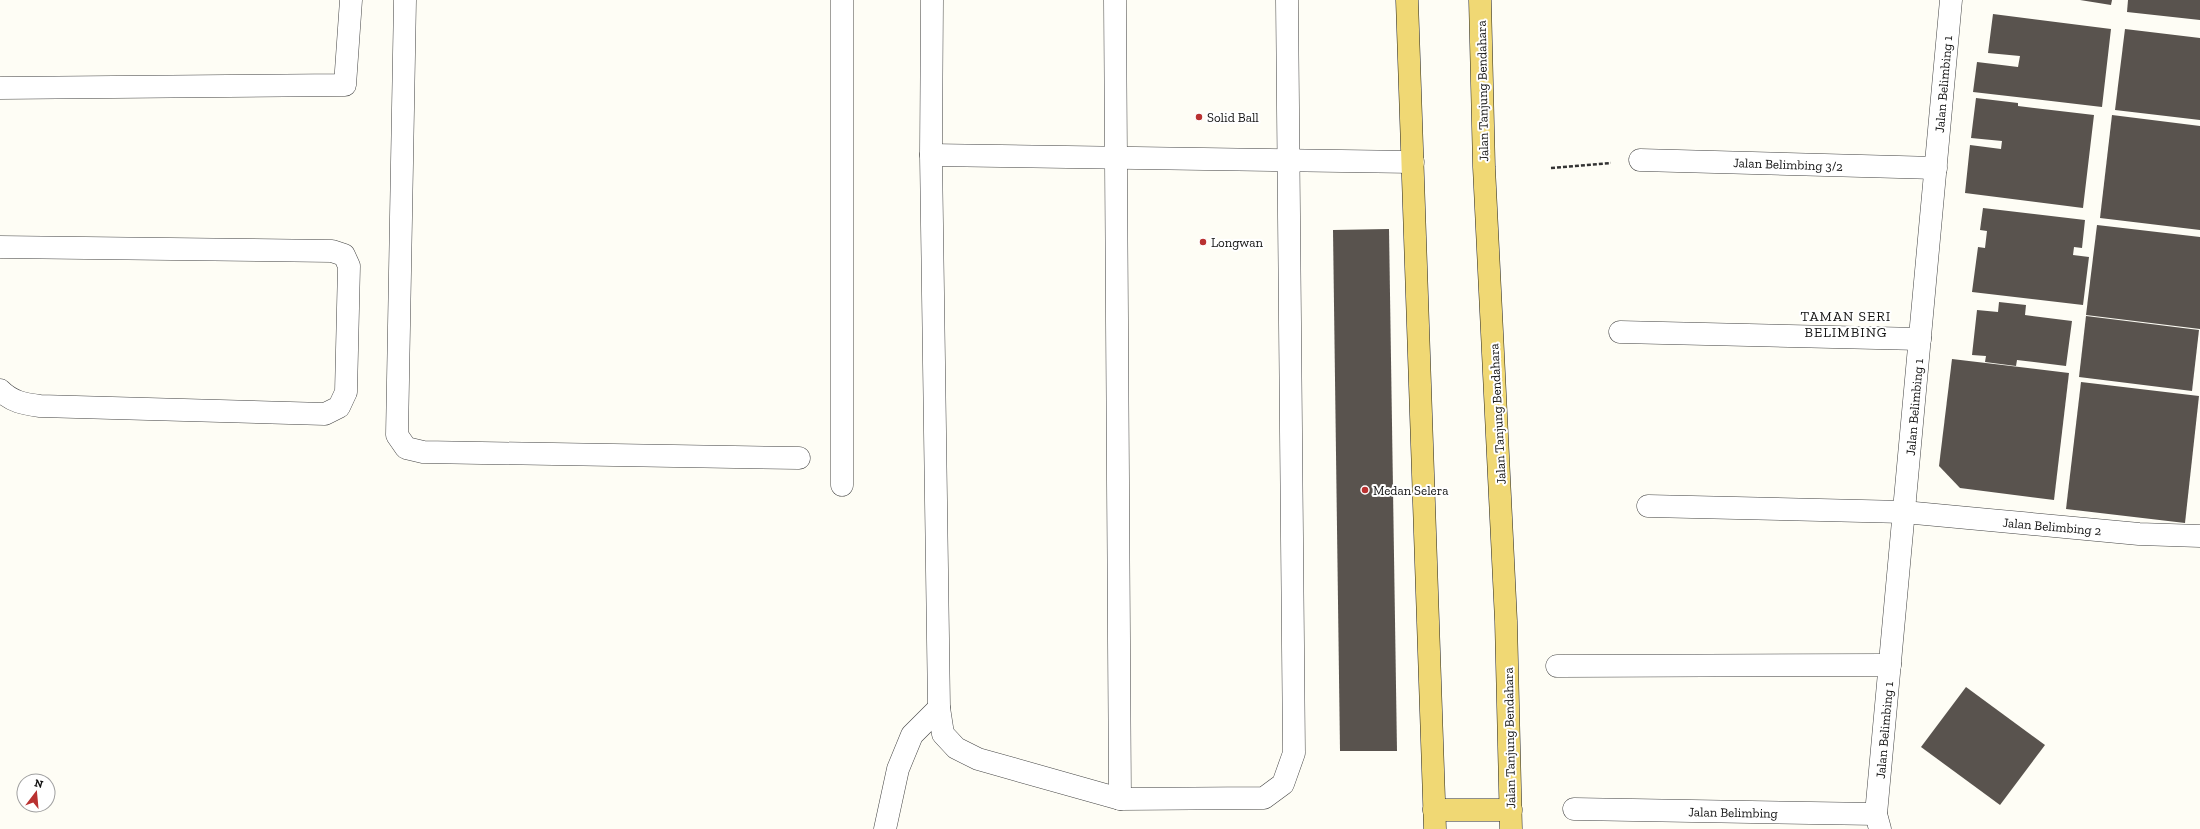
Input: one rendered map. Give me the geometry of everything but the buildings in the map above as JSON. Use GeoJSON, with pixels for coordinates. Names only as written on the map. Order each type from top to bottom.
{"type":"FeatureCollection","features":[{"type":"Feature","properties":{"kind":"main road"},"geometry":{"type":"LineString","coordinates":[[1407,0],[1435,819],[1511,820]]}},
{"type":"Feature","properties":{"kind":"main road","name":"Jalan Tanjung Bendahara"},"geometry":{"type":"LineString","coordinates":[[1480,0],[1484,167],[1506,621],[1511,820]]}},
{"type":"Feature","properties":{"kind":"street"},"geometry":{"type":"LineString","coordinates":[[0,88],[345,84],[351,0]]}},
{"type":"Feature","properties":{"kind":"street"},"geometry":{"type":"LineString","coordinates":[[405,0],[397,435],[406,448],[431,452],[798,458]]}},
{"type":"Feature","properties":{"kind":"street"},"geometry":{"type":"LineString","coordinates":[[842,0],[842,485]]}},
{"type":"Feature","properties":{"kind":"street"},"geometry":{"type":"LineString","coordinates":[[932,0],[931,155],[939,708],[943,734],[956,748],[978,759],[1120,799],[1264,798],[1283,784],[1294,753],[1287,0]]}},
{"type":"Feature","properties":{"kind":"street"},"geometry":{"type":"LineString","coordinates":[[1114,0],[1120,799]]}},
{"type":"Feature","properties":{"kind":"street","name":"Jalan Belimbing 1"},"geometry":{"type":"LineString","coordinates":[[1878,822],[1890,664],[1951,0]]}},
{"type":"Feature","properties":{"kind":"street"},"geometry":{"type":"LineString","coordinates":[[931,155],[1413,162]]}},
{"type":"Feature","properties":{"kind":"street","name":"Jalan Belimbing 3/2"},"geometry":{"type":"LineString","coordinates":[[1640,160],[1936,168]]}},
{"type":"Feature","properties":{"kind":"street"},"geometry":{"type":"LineString","coordinates":[[0,247],[332,251],[344,255],[349,266],[346,392],[339,407],[325,414],[40,406],[20,403],[8,398],[0,390]]}},
{"type":"Feature","properties":{"kind":"street"},"geometry":{"type":"LineString","coordinates":[[1620,332],[1920,338]]}},
{"type":"Feature","properties":{"kind":"street","name":"Jalan Belimbing 2"},"geometry":{"type":"LineString","coordinates":[[1648,506],[1904,512],[2139,534],[2200,536]]}},
{"type":"Feature","properties":{"kind":"street"},"geometry":{"type":"LineString","coordinates":[[1557,666],[1890,664]]}},
{"type":"Feature","properties":{"kind":"street"},"geometry":{"type":"LineString","coordinates":[[885,829],[898,769],[912,735],[939,708]]}},
{"type":"Feature","properties":{"kind":"street","name":"Jalan Belimbing"},"geometry":{"type":"LineString","coordinates":[[1574,810],[1878,822]]}},
{"type":"Feature","properties":{"kind":"path"},"geometry":{"type":"LineString","coordinates":[[1551,168],[1640,160]]}},
{"type":"Feature","properties":{"kind":"place","name":"Solid Ball"},"geometry":{"type":"Point","coordinates":[1199,117]}},
{"type":"Feature","properties":{"kind":"place","name":"Longwan"},"geometry":{"type":"Point","coordinates":[1203,242]}},
{"type":"Feature","properties":{"kind":"place","name":"Medan Selera"},"geometry":{"type":"Point","coordinates":[1365,490]}},
{"type":"Feature","properties":{"kind":"district","name":"TAMAN SERI BELIMBING"},"geometry":{"type":"Point","coordinates":[1846,324]}}]}
